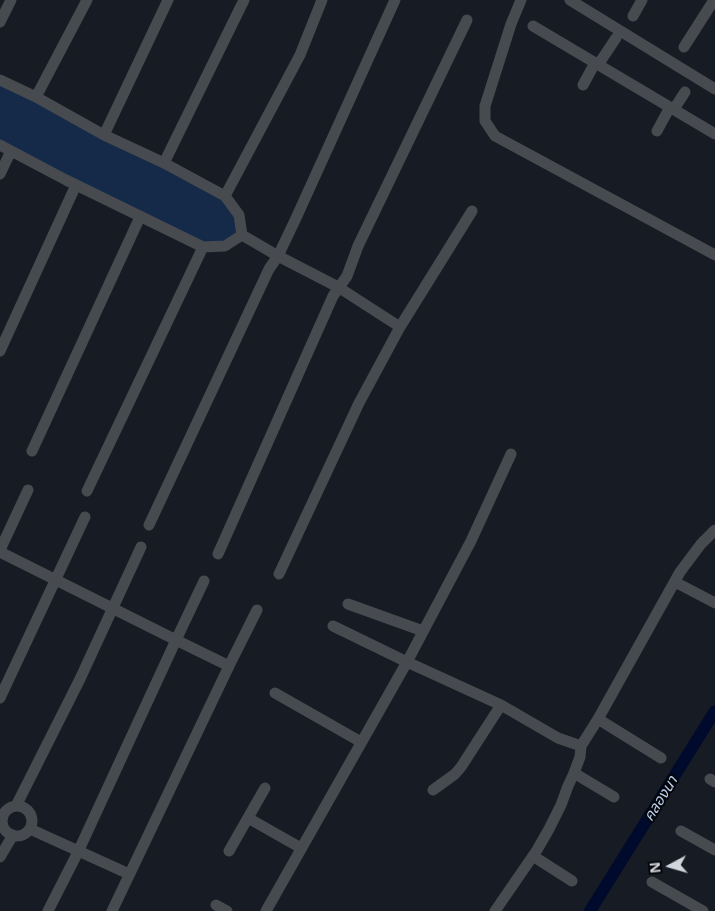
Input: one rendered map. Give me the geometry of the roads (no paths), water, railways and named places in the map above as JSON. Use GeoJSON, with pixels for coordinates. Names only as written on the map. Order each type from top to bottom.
{"type":"FeatureCollection","features":[{"type":"Feature","properties":{"kind":"street"},"geometry":{"type":"LineString","coordinates":[[0,22],[11,0]]}},
{"type":"Feature","properties":{"kind":"street"},"geometry":{"type":"LineString","coordinates":[[36,97],[87,0]]}},
{"type":"Feature","properties":{"kind":"street"},"geometry":{"type":"LineString","coordinates":[[104,135],[168,0]]}},
{"type":"Feature","properties":{"kind":"street"},"geometry":{"type":"LineString","coordinates":[[164,163],[244,0]]}},
{"type":"Feature","properties":{"kind":"street"},"geometry":{"type":"LineString","coordinates":[[225,196],[300,55],[322,0]]}},
{"type":"Feature","properties":{"kind":"street"},"geometry":{"type":"LineString","coordinates":[[149,525],[269,268],[278,256],[297,216],[395,0]]}},
{"type":"Feature","properties":{"kind":"street"},"geometry":{"type":"LineString","coordinates":[[520,0],[485,106],[485,121],[495,136],[715,255]]}},
{"type":"Feature","properties":{"kind":"street"},"geometry":{"type":"LineString","coordinates":[[570,0],[715,89]]}},
{"type":"Feature","properties":{"kind":"street"},"geometry":{"type":"LineString","coordinates":[[633,16],[642,0]]}},
{"type":"Feature","properties":{"kind":"street"},"geometry":{"type":"LineString","coordinates":[[684,48],[713,1]]}},
{"type":"Feature","properties":{"kind":"street"},"geometry":{"type":"LineString","coordinates":[[218,554],[332,296],[347,276],[358,246],[467,20]]}},
{"type":"Feature","properties":{"kind":"street"},"geometry":{"type":"LineString","coordinates":[[533,26],[715,134]]}},
{"type":"Feature","properties":{"kind":"street"},"geometry":{"type":"LineString","coordinates":[[583,85],[616,38]]}},
{"type":"Feature","properties":{"kind":"street"},"geometry":{"type":"LineString","coordinates":[[0,80],[225,196],[239,215],[242,235]]}},
{"type":"Feature","properties":{"kind":"street"},"geometry":{"type":"LineString","coordinates":[[657,131],[684,92]]}},
{"type":"Feature","properties":{"kind":"street"},"geometry":{"type":"LineString","coordinates":[[0,145],[202,247],[225,246],[242,235]]}},
{"type":"Feature","properties":{"kind":"street"},"geometry":{"type":"LineString","coordinates":[[0,174],[11,151]]}},
{"type":"Feature","properties":{"kind":"street"},"geometry":{"type":"LineString","coordinates":[[0,352],[76,185]]}},
{"type":"Feature","properties":{"kind":"street"},"geometry":{"type":"LineString","coordinates":[[279,574],[359,403],[400,327],[472,211]]}},
{"type":"Feature","properties":{"kind":"street"},"geometry":{"type":"LineString","coordinates":[[32,451],[140,217]]}},
{"type":"Feature","properties":{"kind":"street"},"geometry":{"type":"LineString","coordinates":[[242,235],[338,287],[400,327]]}},
{"type":"Feature","properties":{"kind":"street"},"geometry":{"type":"LineString","coordinates":[[88,491],[202,247]]}},
{"type":"Feature","properties":{"kind":"street"},"geometry":{"type":"LineString","coordinates":[[266,911],[407,662],[471,541],[510,454]]}},
{"type":"Feature","properties":{"kind":"street"},"geometry":{"type":"LineString","coordinates":[[28,490],[0,551],[229,666]]}},
{"type":"Feature","properties":{"kind":"street"},"geometry":{"type":"LineString","coordinates":[[0,698],[85,517]]}},
{"type":"Feature","properties":{"kind":"street"},"geometry":{"type":"LineString","coordinates":[[495,911],[549,829],[574,773],[580,757],[581,746],[598,720],[680,572],[701,544],[715,530]]}},
{"type":"Feature","properties":{"kind":"street"},"geometry":{"type":"LineString","coordinates":[[16,806],[25,808],[31,815],[32,824],[30,829],[22,835],[13,835],[6,830],[2,817],[8,810],[16,806],[80,679],[141,547]]}},
{"type":"Feature","properties":{"kind":"street"},"geometry":{"type":"LineString","coordinates":[[48,911],[78,852],[204,581]]}},
{"type":"Feature","properties":{"kind":"street"},"geometry":{"type":"LineString","coordinates":[[675,582],[715,603]]}},
{"type":"Feature","properties":{"kind":"street"},"geometry":{"type":"LineString","coordinates":[[348,604],[423,631]]}},
{"type":"Feature","properties":{"kind":"street"},"geometry":{"type":"LineString","coordinates":[[112,911],[257,610]]}},
{"type":"Feature","properties":{"kind":"street"},"geometry":{"type":"LineString","coordinates":[[333,626],[501,706],[558,738],[581,746]]}},
{"type":"Feature","properties":{"kind":"street"},"geometry":{"type":"LineString","coordinates":[[275,693],[361,742]]}},
{"type":"Feature","properties":{"kind":"street"},"geometry":{"type":"LineString","coordinates":[[433,790],[455,774],[461,767],[501,706]]}},
{"type":"Feature","properties":{"kind":"street"},"geometry":{"type":"LineString","coordinates":[[598,720],[661,758]]}},
{"type":"Feature","properties":{"kind":"street"},"geometry":{"type":"LineString","coordinates":[[574,773],[614,797]]}},
{"type":"Feature","properties":{"kind":"street"},"geometry":{"type":"LineString","coordinates":[[230,851],[264,788]]}},
{"type":"Feature","properties":{"kind":"street"},"geometry":{"type":"LineString","coordinates":[[248,818],[301,848]]}},
{"type":"Feature","properties":{"kind":"street"},"geometry":{"type":"LineString","coordinates":[[30,829],[129,874]]}},
{"type":"Feature","properties":{"kind":"street"},"geometry":{"type":"LineString","coordinates":[[681,831],[715,850]]}},
{"type":"Feature","properties":{"kind":"street"},"geometry":{"type":"LineString","coordinates":[[0,857],[13,835]]}},
{"type":"Feature","properties":{"kind":"street"},"geometry":{"type":"LineString","coordinates":[[532,856],[572,881]]}},
{"type":"Feature","properties":{"kind":"street"},"geometry":{"type":"LineString","coordinates":[[652,882],[703,911]]}},
{"type":"Feature","properties":{"kind":"street"},"geometry":{"type":"LineString","coordinates":[[216,904],[227,911]]}},
{"type":"Feature","properties":{"kind":"waterway","name":"คลองนา"},"geometry":{"type":"LineString","coordinates":[[590,911],[715,711]]}}]}
